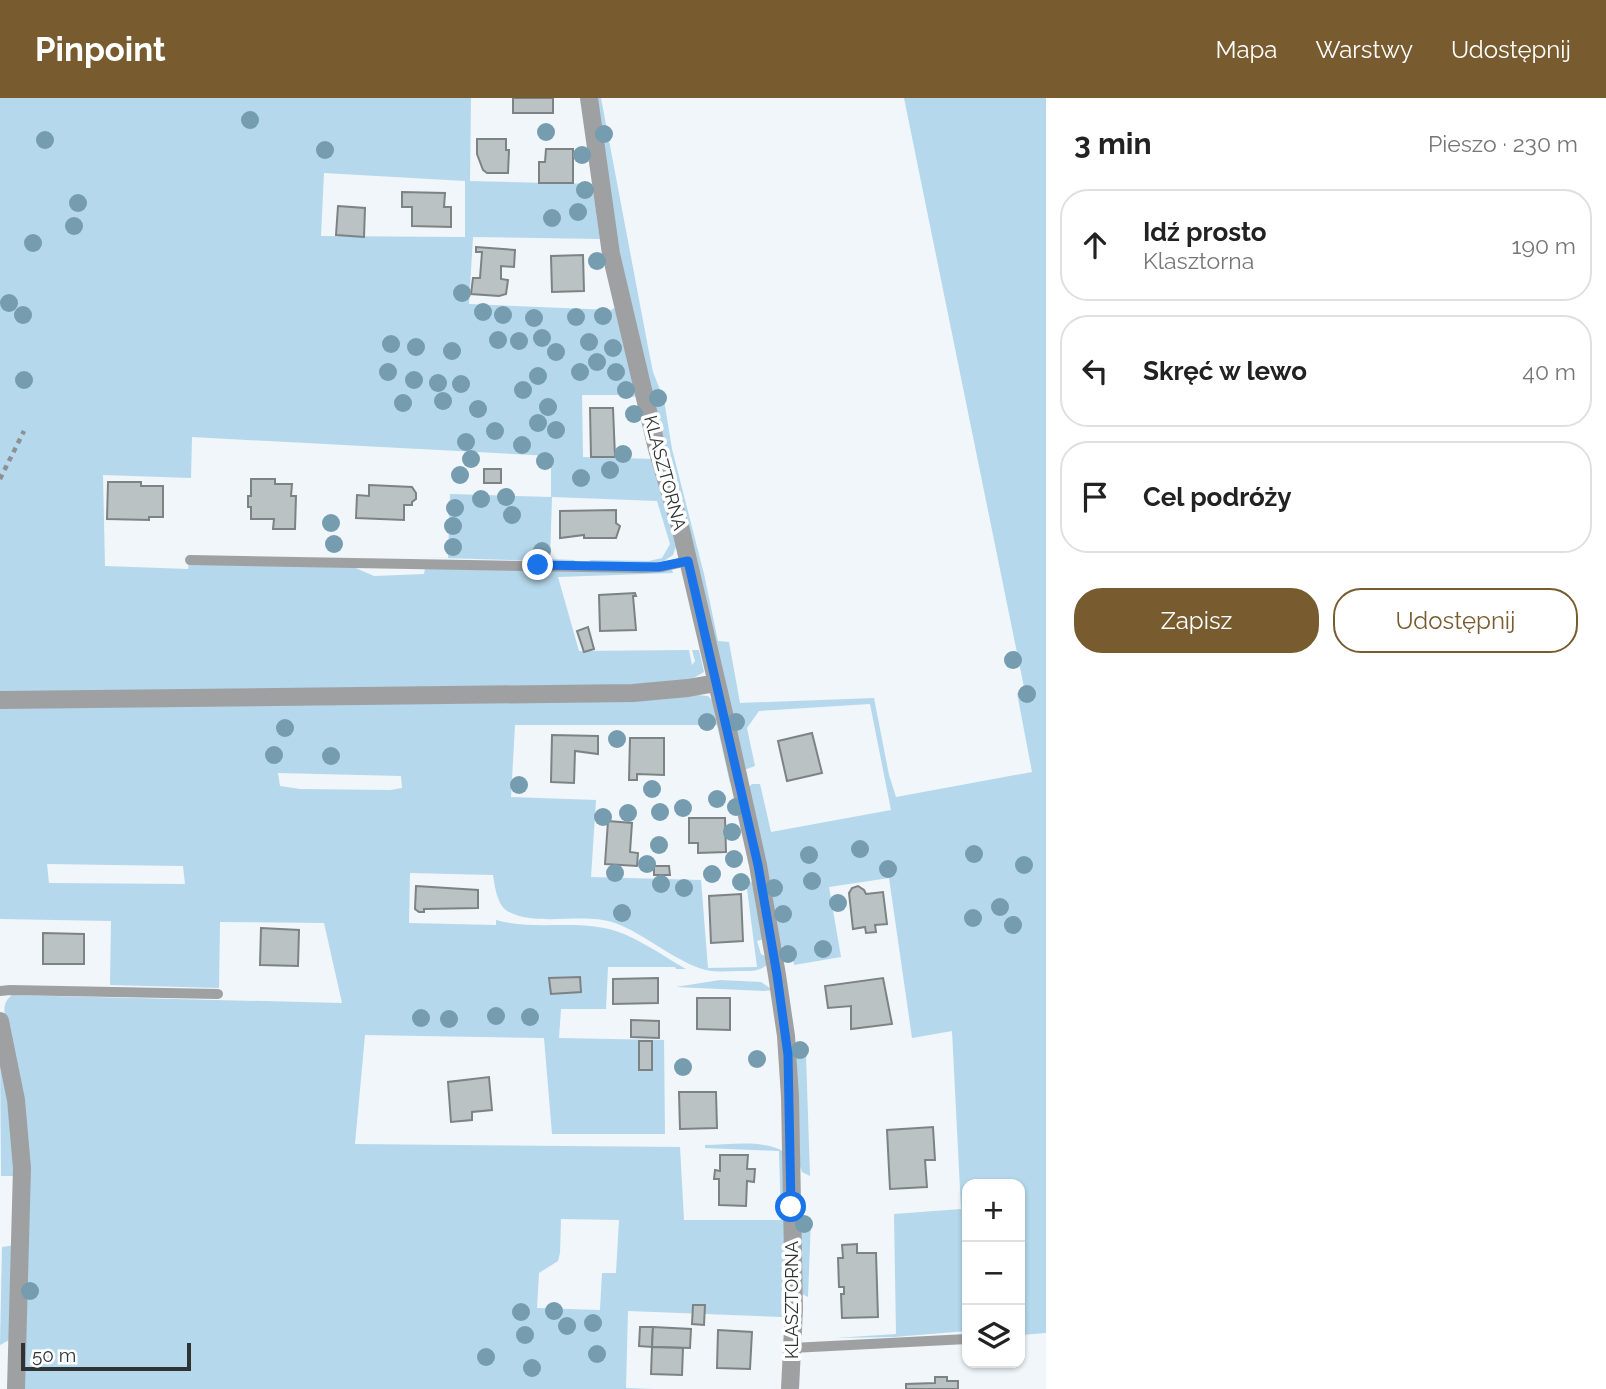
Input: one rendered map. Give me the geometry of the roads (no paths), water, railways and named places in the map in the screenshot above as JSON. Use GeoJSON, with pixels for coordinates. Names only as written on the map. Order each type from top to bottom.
{"type":"FeatureCollection","features":[{"type":"Feature","properties":{"kind":"street","name":"KLASZTORNA"},"geometry":{"type":"LineString","coordinates":[[589,98],[611,254],[688,561],[758,865],[786,1033],[792,1140],[794,1309],[790,1389]]}},
{"type":"Feature","properties":{"kind":"street"},"geometry":{"type":"LineString","coordinates":[[0,701],[633,693],[677,690],[716,683]]}},
{"type":"Feature","properties":{"kind":"street"},"geometry":{"type":"LineString","coordinates":[[0,1021],[16,1100],[21,1156],[16,1389]]}},
{"type":"Feature","properties":{"kind":"lane"},"geometry":{"type":"LineString","coordinates":[[190,560],[481,563],[608,568],[662,567],[688,561]]}},
{"type":"Feature","properties":{"kind":"lane"},"geometry":{"type":"LineString","coordinates":[[0,991],[10,989],[218,994]]}},
{"type":"Feature","properties":{"kind":"lane"},"geometry":{"type":"LineString","coordinates":[[792,1348],[962,1339]]}}]}
